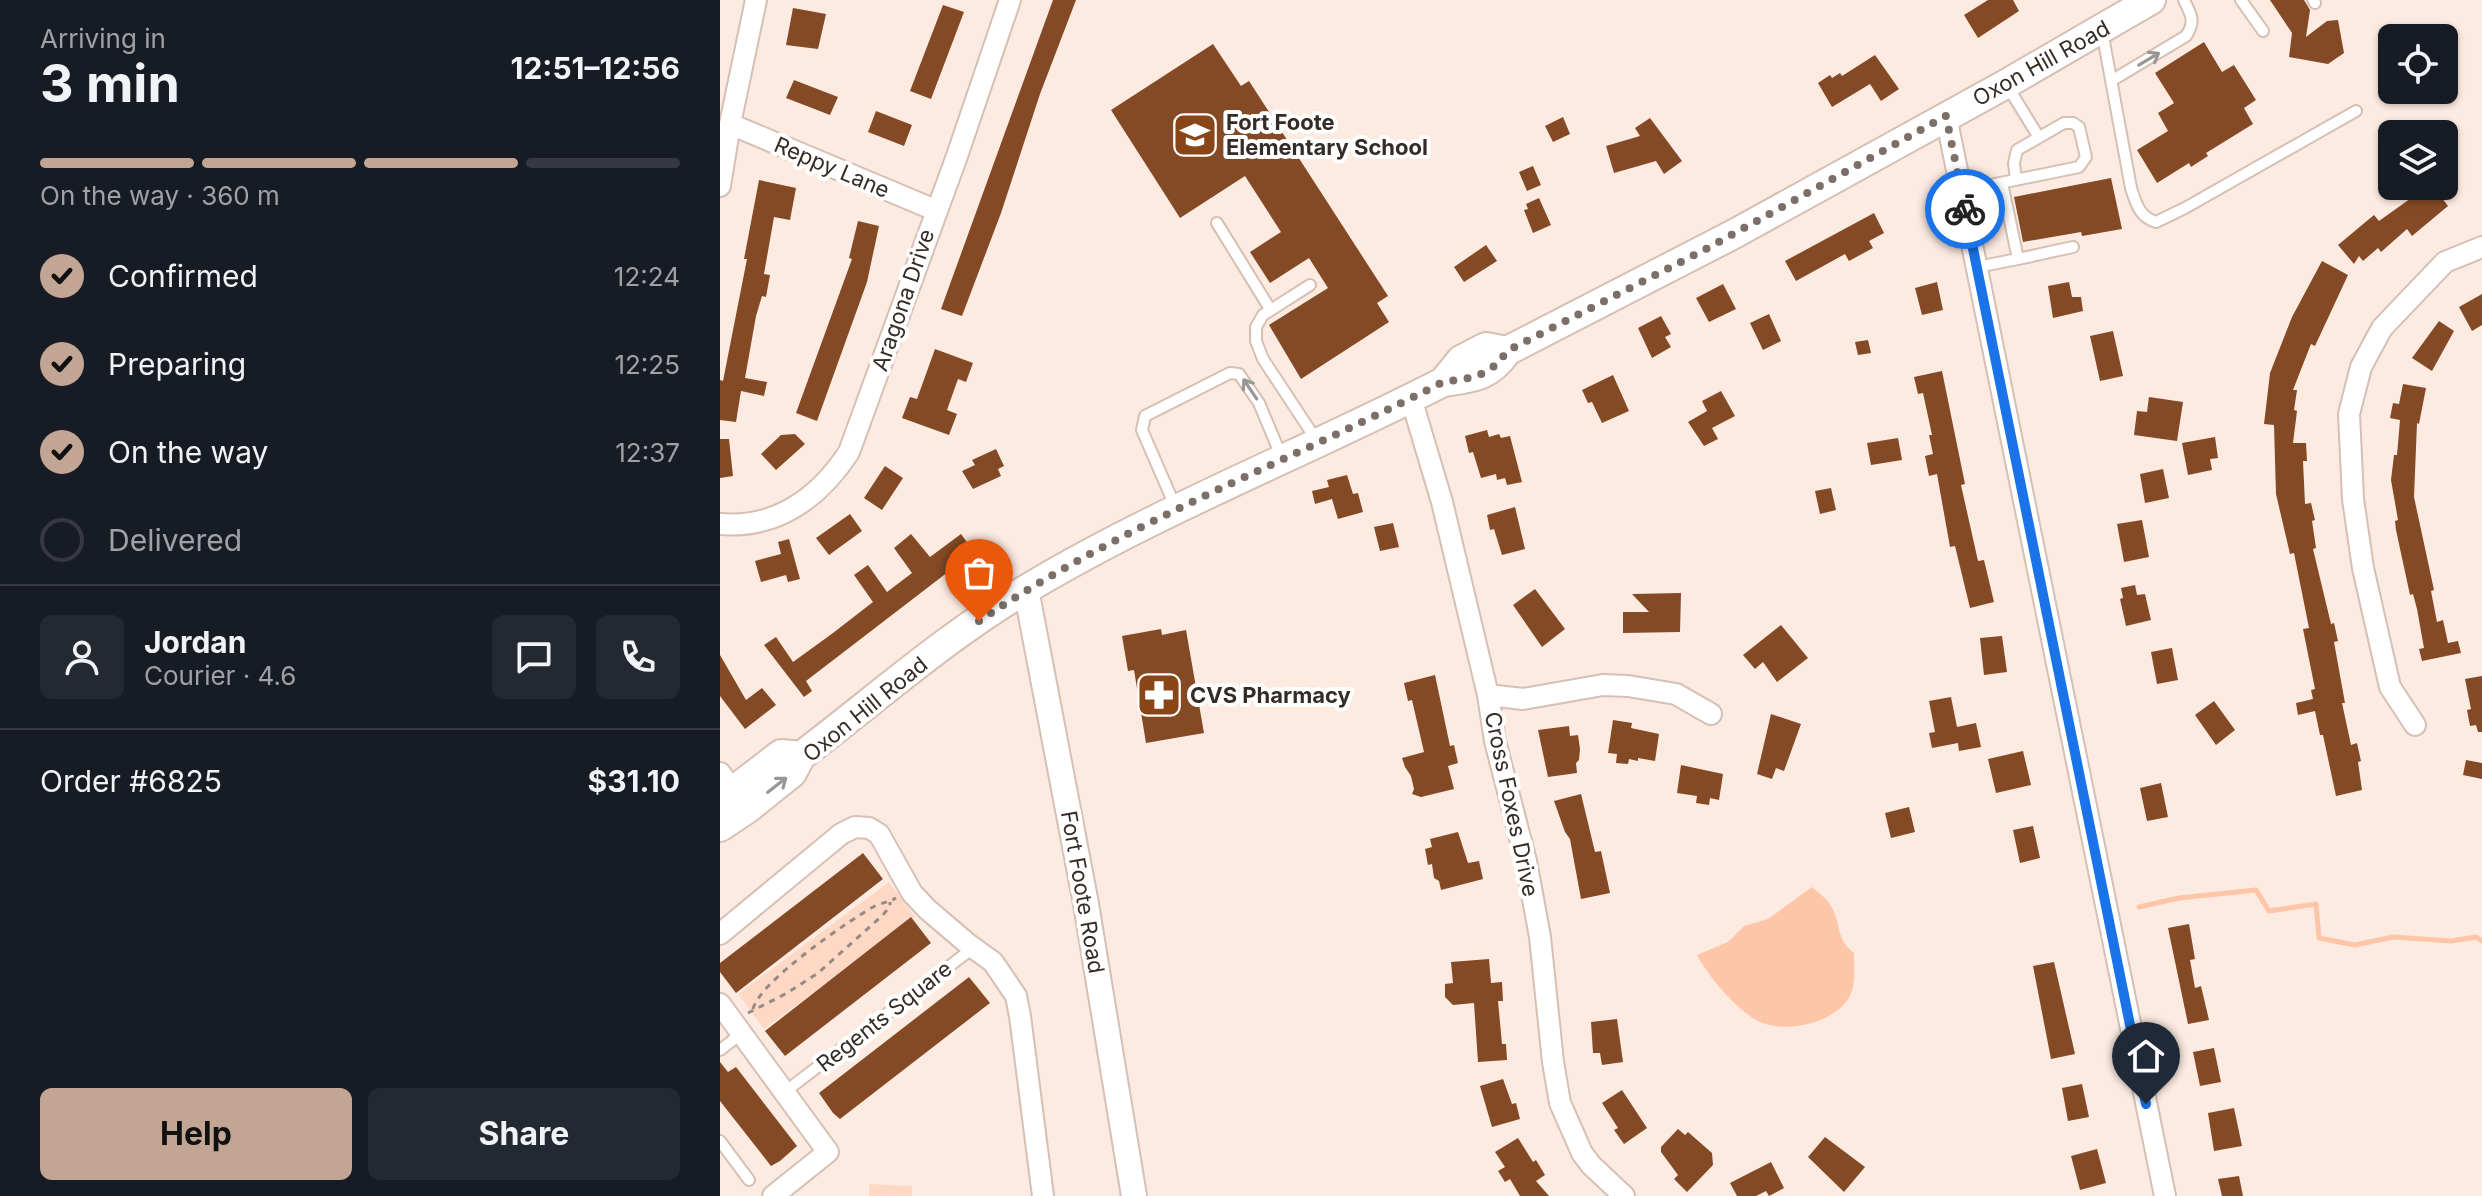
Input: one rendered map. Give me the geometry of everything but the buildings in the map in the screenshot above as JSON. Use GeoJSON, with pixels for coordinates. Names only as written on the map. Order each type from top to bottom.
{"type":"FeatureCollection","features":[{"type":"Feature","properties":{"kind":"main road","name":"Oxon Hill Road"},"geometry":{"type":"LineString","coordinates":[[730,794],[781,754],[801,756],[955,638],[1026,589],[1143,524],[1443,382],[1475,378],[1497,366],[1507,351],[1708,248],[2006,84],[2151,0]]}},
{"type":"Feature","properties":{"kind":"main road"},"geometry":{"type":"LineString","coordinates":[[720,827],[730,794]]}},
{"type":"Feature","properties":{"kind":"street"},"geometry":{"type":"LineString","coordinates":[[720,186],[756,0]]}},
{"type":"Feature","properties":{"kind":"street","name":"Aragona Drive"},"geometry":{"type":"LineString","coordinates":[[720,524],[755,525],[778,517],[820,489],[849,452],[957,156],[1010,0]]}},
{"type":"Feature","properties":{"kind":"street"},"geometry":{"type":"LineString","coordinates":[[1946,116],[2165,1196]]}},
{"type":"Feature","properties":{"kind":"street","name":"Reppy Lane"},"geometry":{"type":"LineString","coordinates":[[730,124],[935,210]]}},
{"type":"Feature","properties":{"kind":"street"},"geometry":{"type":"LineString","coordinates":[[2415,725],[2390,687],[2363,568],[2353,499],[2349,414],[2361,367],[2382,328],[2445,262],[2482,247]]}},
{"type":"Feature","properties":{"kind":"street","name":"Cross Foxes Drive"},"geometry":{"type":"LineString","coordinates":[[1411,398],[1442,502],[1531,888],[1560,1103],[1582,1153],[1624,1196]]}},
{"type":"Feature","properties":{"kind":"street","name":"Fort Foote Road"},"geometry":{"type":"LineString","coordinates":[[1026,589],[1086,904],[1134,1196]]}},
{"type":"Feature","properties":{"kind":"street"},"geometry":{"type":"LineString","coordinates":[[1488,695],[1523,699],[1603,685],[1623,685],[1676,694],[1711,714]]}},
{"type":"Feature","properties":{"kind":"street","name":"Regents Square"},"geometry":{"type":"LineString","coordinates":[[720,934],[841,834],[855,827],[869,828],[879,834],[912,893],[973,948]]}},
{"type":"Feature","properties":{"kind":"street"},"geometry":{"type":"LineString","coordinates":[[973,948],[993,962],[1016,996],[1043,1196]]}},
{"type":"Feature","properties":{"kind":"street"},"geometry":{"type":"LineString","coordinates":[[720,1004],[828,1152],[773,1196]]}},
{"type":"Feature","properties":{"kind":"lane"},"geometry":{"type":"LineString","coordinates":[[2111,81],[2186,36],[2194,20],[2184,0]]}},
{"type":"Feature","properties":{"kind":"lane"},"geometry":{"type":"LineString","coordinates":[[2241,0],[2263,31]]}},
{"type":"Feature","properties":{"kind":"lane"},"geometry":{"type":"LineString","coordinates":[[2102,29],[2131,188],[2138,208],[2146,219],[2156,222],[2185,208],[2356,111]]}},
{"type":"Feature","properties":{"kind":"lane"},"geometry":{"type":"LineString","coordinates":[[2006,84],[2038,136]]}},
{"type":"Feature","properties":{"kind":"lane"},"geometry":{"type":"LineString","coordinates":[[1961,191],[2002,183],[2079,167],[2086,157],[2079,127],[2064,123],[2017,150],[2014,163],[2016,180]]}},
{"type":"Feature","properties":{"kind":"lane"},"geometry":{"type":"LineString","coordinates":[[2002,183],[2018,259]]}},
{"type":"Feature","properties":{"kind":"lane"},"geometry":{"type":"LineString","coordinates":[[1217,223],[1270,309]]}},
{"type":"Feature","properties":{"kind":"lane"},"geometry":{"type":"LineString","coordinates":[[1977,267],[2073,247]]}},
{"type":"Feature","properties":{"kind":"lane"},"geometry":{"type":"LineString","coordinates":[[1310,285],[1270,309],[1256,327],[1258,350],[1318,443]]}},
{"type":"Feature","properties":{"kind":"lane"},"geometry":{"type":"LineString","coordinates":[[1176,509],[1142,430],[1145,416],[1230,373],[1239,374],[1250,388],[1283,459]]}},
{"type":"Feature","properties":{"kind":"lane","name":"Regents Square"},"geometry":{"type":"LineString","coordinates":[[786,1091],[973,948]]}},
{"type":"Feature","properties":{"kind":"lane"},"geometry":{"type":"LineString","coordinates":[[720,1050],[742,1033]]}},
{"type":"Feature","properties":{"kind":"lane"},"geometry":{"type":"LineString","coordinates":[[720,1141],[749,1180]]}},
{"type":"Feature","properties":{"kind":"path"},"geometry":{"type":"LineString","coordinates":[[890,902],[883,915],[818,973],[760,1008],[753,1009],[759,997],[806,953],[874,906],[890,902]]}},
{"type":"Feature","properties":{"kind":"shaded area"},"geometry":{"type":"Polygon","coordinates":[[[889,882],[915,917],[764,1029],[738,994],[889,882]]]}},
{"type":"Feature","properties":{"kind":"shaded area"},"geometry":{"type":"Polygon","coordinates":[[[1812,887],[1829,903],[1841,937],[1854,953],[1852,991],[1833,1013],[1810,1024],[1783,1027],[1760,1022],[1724,993],[1697,955],[1728,942],[1744,926],[1768,919],[1812,887]]]}},
{"type":"Feature","properties":{"kind":"shaded area"},"geometry":{"type":"Polygon","coordinates":[[[869,1184],[912,1186],[912,1196],[869,1196],[869,1184]]]}},
{"type":"Feature","properties":{"kind":"waterway"},"geometry":{"type":"LineString","coordinates":[[2139,907],[2179,898],[2256,890],[2269,911],[2316,904],[2319,938],[2355,945],[2393,937],[2451,941],[2476,937],[2482,941]]}},
{"type":"Feature","properties":{"kind":"way so far"},"geometry":{"type":"LineString","coordinates":[[979,621],[1026,589],[1143,524],[1443,382],[1475,378],[1497,366],[1507,351],[1708,248],[1946,116],[1965,209]]}},
{"type":"Feature","properties":{"kind":"place","name":"Fort Foote Elementary School"},"geometry":{"type":"Point","coordinates":[1195,135]}},
{"type":"Feature","properties":{"kind":"place","name":"CVS Pharmacy"},"geometry":{"type":"Point","coordinates":[1159,695]}},
{"type":"Feature","properties":{"kind":"route"},"geometry":{"type":"LineString","coordinates":[[1965,209],[2146,1104]]}}]}
